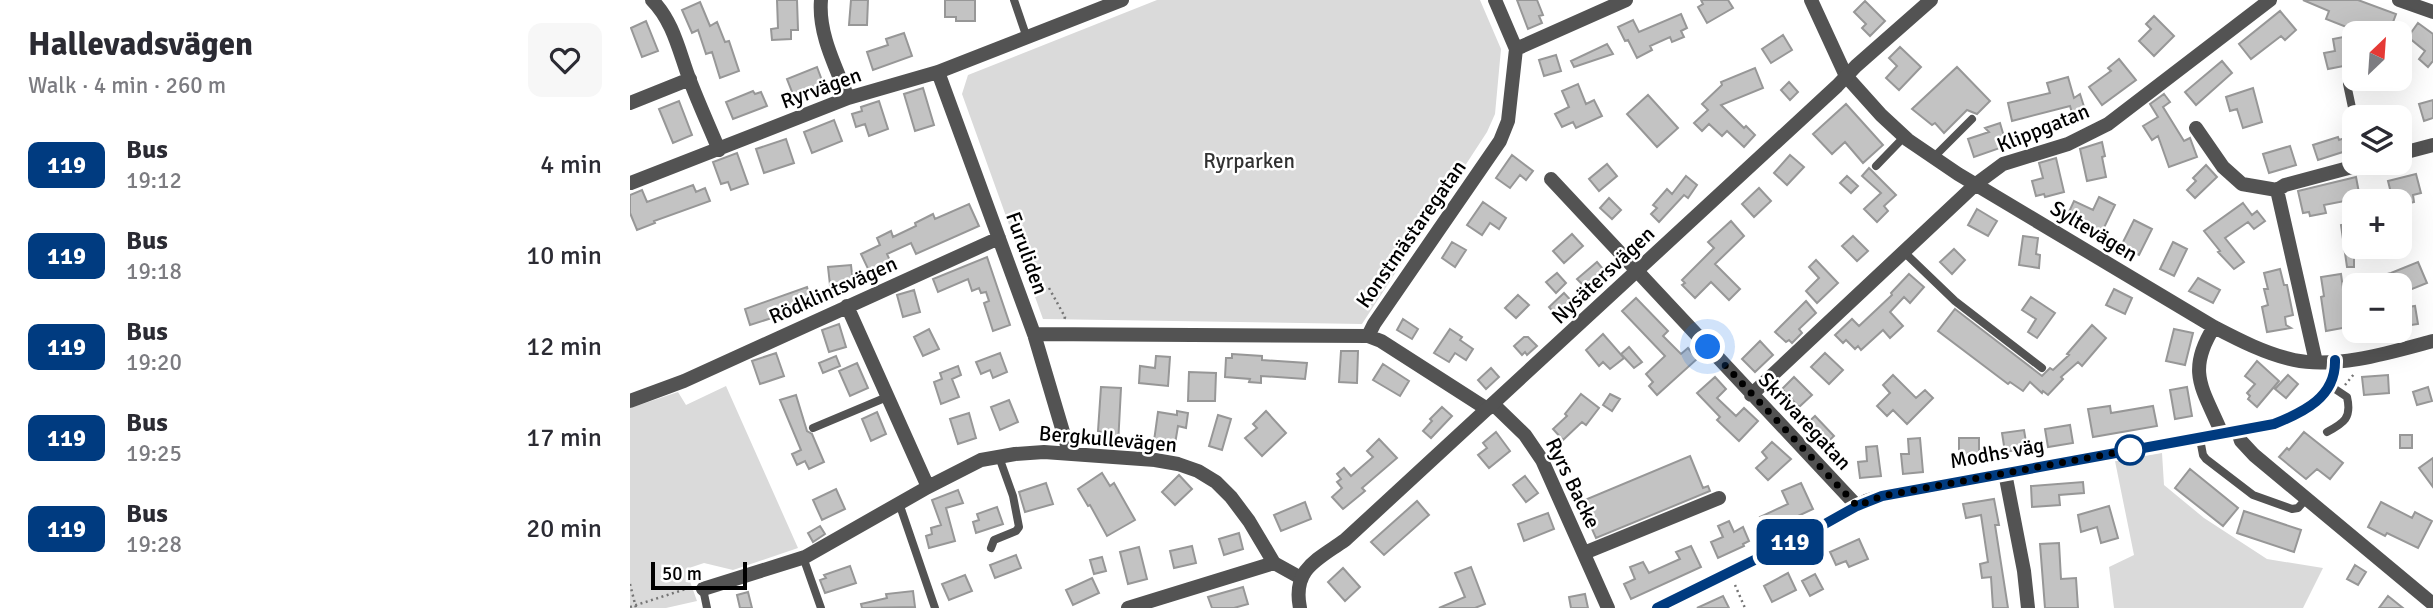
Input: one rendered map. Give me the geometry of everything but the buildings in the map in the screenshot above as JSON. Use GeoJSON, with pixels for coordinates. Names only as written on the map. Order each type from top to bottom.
{"type":"FeatureCollection","features":[{"type":"Feature","properties":{"kind":"street"},"geometry":{"type":"LineString","coordinates":[[652,0],[660,8],[677,40],[719,150]]}},
{"type":"Feature","properties":{"kind":"street"},"geometry":{"type":"LineString","coordinates":[[821,0],[825,40],[848,97]]}},
{"type":"Feature","properties":{"kind":"street"},"geometry":{"type":"LineString","coordinates":[[1494,0],[1516,50],[1626,0]]}},
{"type":"Feature","properties":{"kind":"street","name":"Syltevägen"},"geometry":{"type":"LineString","coordinates":[[1811,0],[1846,76],[1881,115],[1905,136],[1933,158],[2214,327],[2246,344],[2284,357],[2316,362],[2395,351],[2433,341]]}},
{"type":"Feature","properties":{"kind":"street","name":"Nysätersvägen"},"geometry":{"type":"LineString","coordinates":[[1301,578],[1308,568],[1345,540],[1931,0]]}},
{"type":"Feature","properties":{"kind":"street","name":"Klippgatan"},"geometry":{"type":"LineString","coordinates":[[1751,395],[1976,184],[2003,164],[2068,144],[2108,124],[2270,0]]}},
{"type":"Feature","properties":{"kind":"street"},"geometry":{"type":"LineString","coordinates":[[2399,0],[2433,12]]}},
{"type":"Feature","properties":{"kind":"street","name":"Ryrvägen"},"geometry":{"type":"LineString","coordinates":[[631,183],[848,97],[938,72],[1116,1]]}},
{"type":"Feature","properties":{"kind":"street","name":"Konstmästaregatan"},"geometry":{"type":"LineString","coordinates":[[1034,334],[1368,336],[1500,141],[1508,121],[1516,50]]}},
{"type":"Feature","properties":{"kind":"street","name":"Furuliden"},"geometry":{"type":"LineString","coordinates":[[938,72],[1034,334],[1069,452]]}},
{"type":"Feature","properties":{"kind":"street"},"geometry":{"type":"LineString","coordinates":[[630,103],[690,79]]}},
{"type":"Feature","properties":{"kind":"street"},"geometry":{"type":"LineString","coordinates":[[2196,128],[2223,167],[2242,184],[2277,190],[2285,185],[2342,169]]}},
{"type":"Feature","properties":{"kind":"street"},"geometry":{"type":"LineString","coordinates":[[2412,151],[2433,145]]}},
{"type":"Feature","properties":{"kind":"street","name":"Skrivaregatan"},"geometry":{"type":"LineString","coordinates":[[1551,179],[1857,506]]}},
{"type":"Feature","properties":{"kind":"street"},"geometry":{"type":"LineString","coordinates":[[2277,190],[2316,362]]}},
{"type":"Feature","properties":{"kind":"street","name":"Rödklintsvägen"},"geometry":{"type":"LineString","coordinates":[[630,401],[684,382],[999,237]]}},
{"type":"Feature","properties":{"kind":"street"},"geometry":{"type":"LineString","coordinates":[[847,306],[928,486]]}},
{"type":"Feature","properties":{"kind":"street"},"geometry":{"type":"LineString","coordinates":[[2214,327],[2198,359],[2199,377],[2203,393],[2222,435]]}},
{"type":"Feature","properties":{"kind":"street","name":"Ryrs Backe"},"geometry":{"type":"LineString","coordinates":[[1368,336],[1381,341],[1490,407],[1525,435],[1542,460],[1608,608]]}},
{"type":"Feature","properties":{"kind":"street","name":"Modhs väg"},"geometry":{"type":"LineString","coordinates":[[1657,608],[1857,506],[1882,496],[2274,424],[2298,414],[2318,401],[2335,373],[2335,360]]}},
{"type":"Feature","properties":{"kind":"street"},"geometry":{"type":"LineString","coordinates":[[2238,432],[2241,441],[2254,455],[2433,604]]}},
{"type":"Feature","properties":{"kind":"street","name":"Bergkullevägen"},"geometry":{"type":"LineString","coordinates":[[703,589],[803,558],[928,486],[981,460],[1069,452],[1156,460],[1198,471],[1216,482],[1231,496],[1274,563]]}},
{"type":"Feature","properties":{"kind":"street"},"geometry":{"type":"LineString","coordinates":[[2005,473],[2024,571],[2028,608]]}},
{"type":"Feature","properties":{"kind":"street","name":"Ryrs Backe"},"geometry":{"type":"LineString","coordinates":[[1584,553],[1719,498]]}},
{"type":"Feature","properties":{"kind":"street"},"geometry":{"type":"LineString","coordinates":[[1128,608],[1274,563],[1301,578],[1297,595],[1300,608]]}},
{"type":"Feature","properties":{"kind":"lane"},"geometry":{"type":"LineString","coordinates":[[1014,0],[1027,38]]}},
{"type":"Feature","properties":{"kind":"lane"},"geometry":{"type":"LineString","coordinates":[[1933,158],[1972,119]]}},
{"type":"Feature","properties":{"kind":"lane"},"geometry":{"type":"LineString","coordinates":[[1876,166],[1905,136]]}},
{"type":"Feature","properties":{"kind":"lane"},"geometry":{"type":"LineString","coordinates":[[1905,251],[1955,301],[2042,368]]}},
{"type":"Feature","properties":{"kind":"lane"},"geometry":{"type":"LineString","coordinates":[[2328,432],[2343,424],[2349,412],[2347,397],[2329,384]]}},
{"type":"Feature","properties":{"kind":"lane"},"geometry":{"type":"LineString","coordinates":[[813,428],[887,397]]}},
{"type":"Feature","properties":{"kind":"lane"},"geometry":{"type":"LineString","coordinates":[[2200,439],[2206,459],[2253,495],[2292,509],[2298,508],[2306,499]]}},
{"type":"Feature","properties":{"kind":"lane"},"geometry":{"type":"LineString","coordinates":[[991,548],[994,540],[1016,531],[1019,527],[1013,496],[999,457]]}},
{"type":"Feature","properties":{"kind":"lane"},"geometry":{"type":"LineString","coordinates":[[899,503],[934,607]]}},
{"type":"Feature","properties":{"kind":"lane"},"geometry":{"type":"LineString","coordinates":[[803,558],[821,608]]}},
{"type":"Feature","properties":{"kind":"lane"},"geometry":{"type":"LineString","coordinates":[[703,589],[707,608]]}},
{"type":"Feature","properties":{"kind":"path"},"geometry":{"type":"LineString","coordinates":[[1049,288],[1065,317],[1062,334]]}},
{"type":"Feature","properties":{"kind":"path"},"geometry":{"type":"LineString","coordinates":[[1729,573],[1745,608]]}},
{"type":"Feature","properties":{"kind":"path"},"geometry":{"type":"LineString","coordinates":[[630,584],[636,607]]}},
{"type":"Feature","properties":{"kind":"path"},"geometry":{"type":"LineString","coordinates":[[630,607],[688,588],[703,589]]}},
{"type":"Feature","properties":{"kind":"green space","name":"Ryrparken"},"geometry":{"type":"Polygon","coordinates":[[[1157,0],[1480,0],[1501,49],[1495,114],[1487,132],[1362,324],[1043,319],[962,94],[968,75],[1157,0]]]}},
{"type":"Feature","properties":{"kind":"green space"},"geometry":{"type":"Polygon","coordinates":[[[726,386],[798,548],[733,570],[704,563],[689,568],[687,573],[697,601],[666,608],[630,608],[630,408],[678,392],[686,405],[726,386]]]}},
{"type":"Feature","properties":{"kind":"green space"},"geometry":{"type":"Polygon","coordinates":[[[2162,453],[2164,485],[2204,518],[2267,559],[2323,568],[2303,608],[2114,608],[2109,567],[2134,555],[2115,461],[2162,453]]]}},
{"type":"Feature","properties":{"kind":"bus line","name":"119"},"geometry":{"type":"LineString","coordinates":[[1657,608],[1807,534],[1857,506],[1882,496],[2274,424],[2298,414],[2318,401],[2335,373],[2335,360]]}},
{"type":"Feature","properties":{"kind":"route"},"geometry":{"type":"LineString","coordinates":[[1708,347],[1857,506],[1882,496],[2130,450]]}}]}
